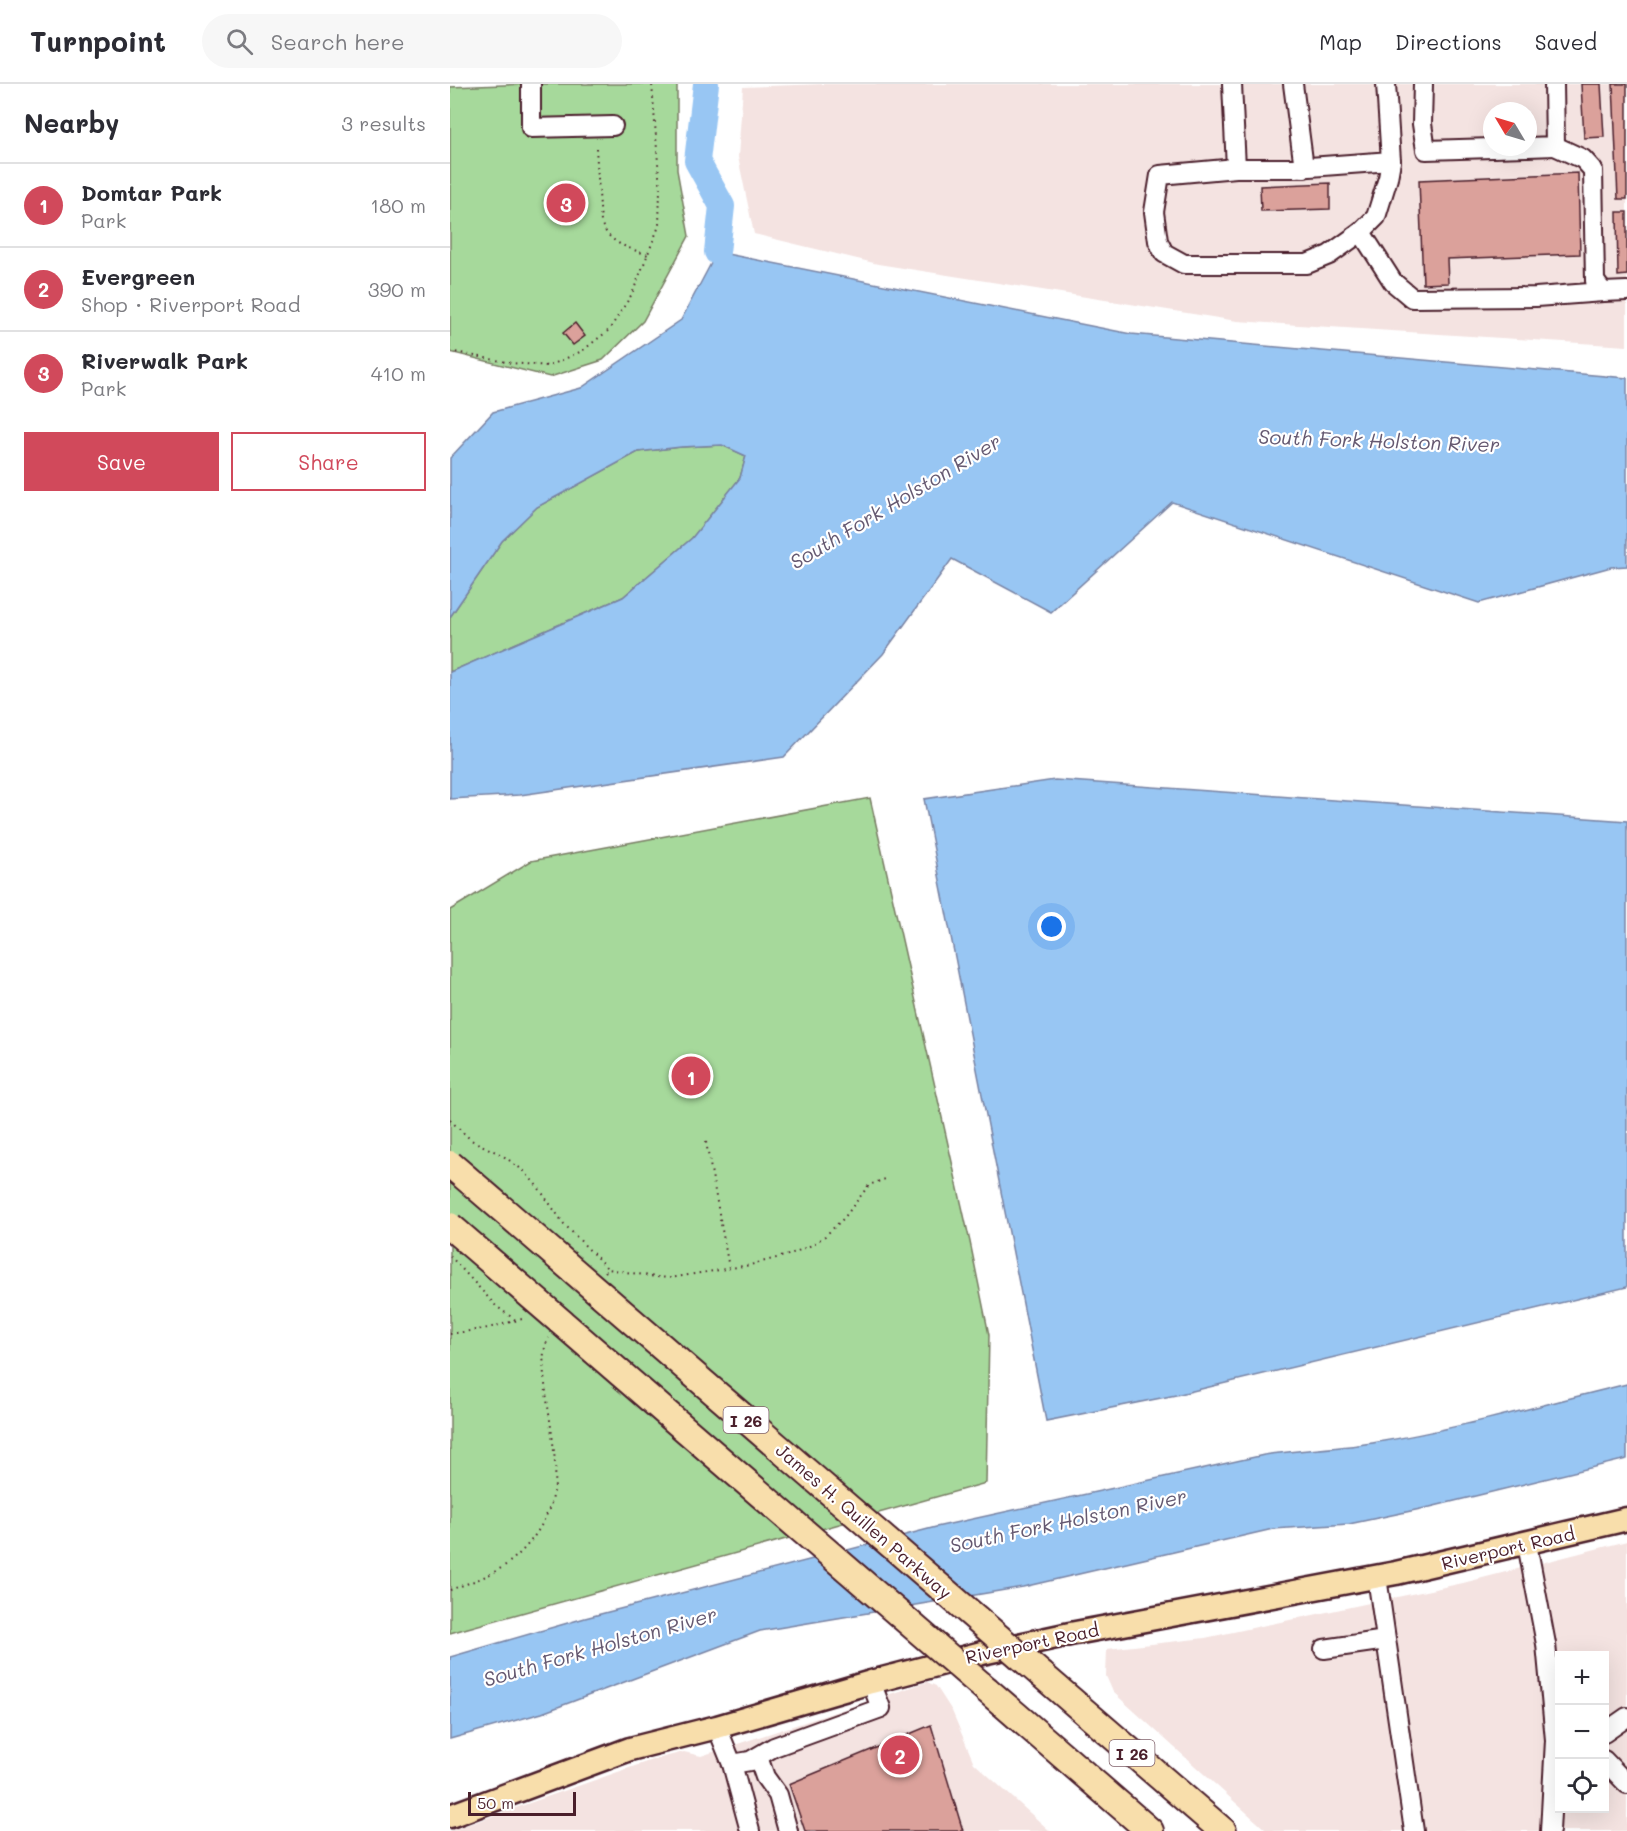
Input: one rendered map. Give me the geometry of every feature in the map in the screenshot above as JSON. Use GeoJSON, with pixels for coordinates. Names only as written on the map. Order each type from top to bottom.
{"type":"FeatureCollection","features":[{"type":"Feature","properties":{"kind":"highway","name":"James H. Quillen Parkway"},"geometry":{"type":"LineString","coordinates":[[450,1164],[1222,1831]]}},
{"type":"Feature","properties":{"kind":"highway","name":"I 26"},"geometry":{"type":"LineString","coordinates":[[450,1226],[1150,1831]]}},
{"type":"Feature","properties":{"kind":"main road","name":"Riverport Road"},"geometry":{"type":"LineString","coordinates":[[450,1816],[630,1749],[982,1653],[1070,1634],[1377,1577],[1627,1519]]}},
{"type":"Feature","properties":{"kind":"street"},"geometry":{"type":"LineString","coordinates":[[531,84],[531,128],[613,126]]}},
{"type":"Feature","properties":{"kind":"street"},"geometry":{"type":"LineString","coordinates":[[1232,84],[1236,168]]}},
{"type":"Feature","properties":{"kind":"street"},"geometry":{"type":"LineString","coordinates":[[1293,84],[1304,168]]}},
{"type":"Feature","properties":{"kind":"street"},"geometry":{"type":"LineString","coordinates":[[1386,84],[1390,161],[1388,178],[1376,217],[1361,232],[1329,255],[1306,264],[1184,264],[1164,253],[1158,241],[1154,212],[1160,175],[1236,168],[1304,168],[1390,161]]}},
{"type":"Feature","properties":{"kind":"street"},"geometry":{"type":"LineString","coordinates":[[1423,84],[1422,124],[1426,150],[1483,148]]}},
{"type":"Feature","properties":{"kind":"street"},"geometry":{"type":"LineString","coordinates":[[1554,84],[1555,146]]}},
{"type":"Feature","properties":{"kind":"street"},"geometry":{"type":"LineString","coordinates":[[1537,147],[1555,146],[1583,159],[1593,170],[1595,280],[1603,292]]}},
{"type":"Feature","properties":{"kind":"street"},"geometry":{"type":"LineString","coordinates":[[1361,232],[1393,282],[1412,298],[1536,297],[1627,291]]}},
{"type":"Feature","properties":{"kind":"street"},"geometry":{"type":"LineString","coordinates":[[1527,1544],[1545,1644],[1555,1719]]}},
{"type":"Feature","properties":{"kind":"street"},"geometry":{"type":"LineString","coordinates":[[1377,1577],[1414,1831]]}},
{"type":"Feature","properties":{"kind":"street"},"geometry":{"type":"LineString","coordinates":[[1324,1649],[1386,1640]]}},
{"type":"Feature","properties":{"kind":"street"},"geometry":{"type":"LineString","coordinates":[[732,1764],[750,1761],[774,1747],[881,1708],[871,1682]]}},
{"type":"Feature","properties":{"kind":"street"},"geometry":{"type":"LineString","coordinates":[[1609,1730],[1627,1717]]}},
{"type":"Feature","properties":{"kind":"street"},"geometry":{"type":"LineString","coordinates":[[717,1727],[732,1764],[750,1831]]}},
{"type":"Feature","properties":{"kind":"street"},"geometry":{"type":"LineString","coordinates":[[758,1757],[765,1777],[778,1795],[788,1831]]}},
{"type":"Feature","properties":{"kind":"street"},"geometry":{"type":"LineString","coordinates":[[1550,1831],[1556,1759]]}},
{"type":"Feature","properties":{"kind":"street"},"geometry":{"type":"LineString","coordinates":[[1609,1764],[1627,1784]]}},
{"type":"Feature","properties":{"kind":"path"},"geometry":{"type":"LineString","coordinates":[[450,351],[511,363],[549,366],[582,351],[609,330],[632,294],[659,226],[660,177],[652,84]]}},
{"type":"Feature","properties":{"kind":"path"},"geometry":{"type":"LineString","coordinates":[[596,148],[603,229],[616,243],[648,255]]}},
{"type":"Feature","properties":{"kind":"path"},"geometry":{"type":"LineString","coordinates":[[450,1120],[471,1140],[502,1155],[524,1171],[564,1224],[608,1269],[656,1277],[670,1278],[764,1262],[812,1245],[844,1218],[869,1185],[888,1179]]}},
{"type":"Feature","properties":{"kind":"path"},"geometry":{"type":"LineString","coordinates":[[706,1142],[729,1268]]}},
{"type":"Feature","properties":{"kind":"path"},"geometry":{"type":"LineString","coordinates":[[450,1256],[496,1306],[517,1321]]}},
{"type":"Feature","properties":{"kind":"path"},"geometry":{"type":"LineString","coordinates":[[603,1274],[608,1269]]}},
{"type":"Feature","properties":{"kind":"path"},"geometry":{"type":"LineString","coordinates":[[450,1590],[492,1573],[514,1559],[539,1530],[549,1507],[555,1491],[544,1354],[547,1341],[554,1332]]}},
{"type":"Feature","properties":{"kind":"shaded area"},"geometry":{"type":"Polygon","coordinates":[[[824,84],[1627,84],[1627,346],[1237,321],[878,264],[754,234],[738,157],[743,87],[824,84]]]}},
{"type":"Feature","properties":{"kind":"shaded area"},"geometry":{"type":"Polygon","coordinates":[[[1627,1541],[1627,1831],[1267,1831],[1113,1692],[1106,1676],[1107,1649],[1205,1638],[1463,1583],[1627,1541]]]}},
{"type":"Feature","properties":{"kind":"shaded area"},"geometry":{"type":"Polygon","coordinates":[[[927,1682],[936,1686],[952,1711],[974,1763],[1050,1831],[450,1831],[652,1760],[684,1752],[701,1756],[927,1682]]]}},
{"type":"Feature","properties":{"kind":"green space"},"geometry":{"type":"Polygon","coordinates":[[[529,84],[677,84],[677,170],[689,236],[643,321],[603,360],[550,377],[450,352],[450,87],[529,84]]]}},
{"type":"Feature","properties":{"kind":"green space"},"geometry":{"type":"Polygon","coordinates":[[[722,445],[746,456],[740,478],[692,538],[623,597],[450,672],[450,617],[502,541],[537,507],[638,452],[722,445]]]}},
{"type":"Feature","properties":{"kind":"green space"},"geometry":{"type":"Polygon","coordinates":[[[870,798],[989,1335],[986,1483],[450,1633],[450,910],[531,861],[870,798]]]}},
{"type":"Feature","properties":{"kind":"water","name":"South Fork Holston River"},"geometry":{"type":"Polygon","coordinates":[[[717,252],[1131,334],[1627,378],[1627,566],[1611,567],[1479,603],[1172,502],[1051,612],[952,559],[883,654],[784,757],[520,795],[450,799],[450,672],[623,597],[692,538],[740,478],[746,456],[722,445],[638,452],[537,507],[502,541],[450,617],[450,458],[493,412],[581,388],[681,320],[717,252]]]}},
{"type":"Feature","properties":{"kind":"water"},"geometry":{"type":"Polygon","coordinates":[[[1055,780],[1627,821],[1627,1287],[1176,1395],[1046,1421],[924,799],[1055,780]]]}},
{"type":"Feature","properties":{"kind":"water","name":"South Fork Holston River"},"geometry":{"type":"Polygon","coordinates":[[[1627,1384],[1627,1459],[1430,1507],[1349,1524],[1273,1529],[1023,1587],[760,1631],[542,1713],[450,1739],[450,1657],[585,1618],[936,1527],[1264,1455],[1364,1444],[1441,1430],[1627,1384]]]}},
{"type":"Feature","properties":{"kind":"building"},"geometry":{"type":"Polygon","coordinates":[[[1581,84],[1601,84],[1604,137],[1584,138],[1581,84]]]}},
{"type":"Feature","properties":{"kind":"building"},"geometry":{"type":"Polygon","coordinates":[[[1613,84],[1627,84],[1627,199],[1618,199],[1613,84]]]}},
{"type":"Feature","properties":{"kind":"building"},"geometry":{"type":"Polygon","coordinates":[[[1578,173],[1580,254],[1447,259],[1448,283],[1423,284],[1419,180],[1578,173]]]}},
{"type":"Feature","properties":{"kind":"building"},"geometry":{"type":"Polygon","coordinates":[[[1330,183],[1330,209],[1261,211],[1260,186],[1330,183]]]}},
{"type":"Feature","properties":{"kind":"building"},"geometry":{"type":"Polygon","coordinates":[[[1617,212],[1627,212],[1627,275],[1618,276],[1617,212]]]}},
{"type":"Feature","properties":{"kind":"building"},"geometry":{"type":"Polygon","coordinates":[[[575,323],[585,336],[573,345],[563,333],[575,323]]]}},
{"type":"Feature","properties":{"kind":"building"},"geometry":{"type":"Polygon","coordinates":[[[931,1725],[963,1831],[805,1831],[789,1784],[931,1725]]]}},
{"type":"Feature","properties":{"kind":"waterway"},"geometry":{"type":"LineString","coordinates":[[706,84],[697,161],[722,206],[717,252]]}},
{"type":"Feature","properties":{"kind":"place","name":"Riverwalk Park"},"geometry":{"type":"Point","coordinates":[566,203]}},
{"type":"Feature","properties":{"kind":"place","name":"Domtar Park"},"geometry":{"type":"Point","coordinates":[691,1076]}},
{"type":"Feature","properties":{"kind":"place","name":"Evergreen"},"geometry":{"type":"Point","coordinates":[900,1755]}}]}
